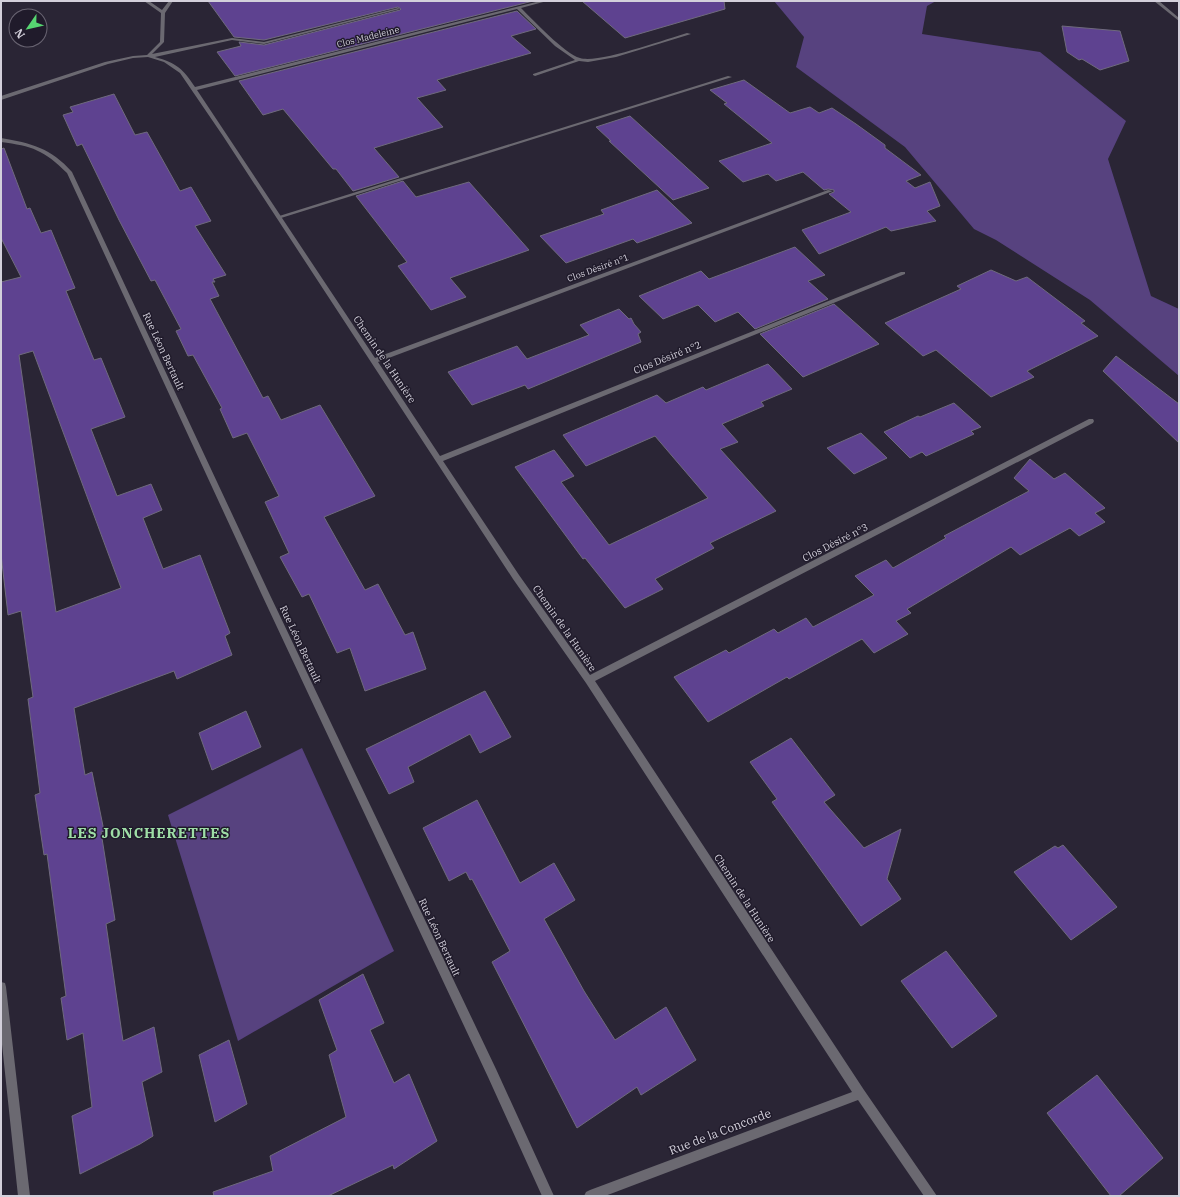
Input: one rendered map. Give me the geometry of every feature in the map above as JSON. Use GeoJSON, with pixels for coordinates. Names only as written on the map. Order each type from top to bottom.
{"type":"FeatureCollection","features":[{"type":"Feature","properties":{"kind":"street"},"geometry":{"type":"LineString","coordinates":[[146,1],[163,13]]}},
{"type":"Feature","properties":{"kind":"street"},"geometry":{"type":"LineString","coordinates":[[148,56],[162,42],[163,13],[171,1]]}},
{"type":"Feature","properties":{"kind":"street","name":"Clos Madeleine"},"geometry":{"type":"LineString","coordinates":[[194,89],[545,1]]}},
{"type":"Feature","properties":{"kind":"street"},"geometry":{"type":"LineString","coordinates":[[1156,1],[1179,20]]}},
{"type":"Feature","properties":{"kind":"street"},"geometry":{"type":"LineString","coordinates":[[518,8],[568,54],[579,60]]}},
{"type":"Feature","properties":{"kind":"street"},"geometry":{"type":"LineString","coordinates":[[1,98],[107,63],[133,57],[148,56],[232,39],[264,43],[398,9]]}},
{"type":"Feature","properties":{"kind":"street"},"geometry":{"type":"LineString","coordinates":[[535,75],[579,60],[601,59],[688,34]]}},
{"type":"Feature","properties":{"kind":"street","name":"Chemin de la Hunière"},"geometry":{"type":"LineString","coordinates":[[148,56],[166,61],[182,72],[194,89],[516,577],[589,680],[860,1094],[931,1196]]}},
{"type":"Feature","properties":{"kind":"street"},"geometry":{"type":"LineString","coordinates":[[279,217],[730,77]]}},
{"type":"Feature","properties":{"kind":"street","name":"Rue Léon Bertault"},"geometry":{"type":"LineString","coordinates":[[1,140],[33,145],[55,157],[69,172],[264,593],[492,1073],[548,1196]]}},
{"type":"Feature","properties":{"kind":"street","name":"Clos Désiré n°1"},"geometry":{"type":"LineString","coordinates":[[373,361],[830,191]]}},
{"type":"Feature","properties":{"kind":"street","name":"Clos Désiré n°2"},"geometry":{"type":"LineString","coordinates":[[438,460],[903,273]]}},
{"type":"Feature","properties":{"kind":"street","name":"Clos Désiré n°3"},"geometry":{"type":"LineString","coordinates":[[589,680],[1091,421]]}},
{"type":"Feature","properties":{"kind":"street"},"geometry":{"type":"LineString","coordinates":[[1,987],[24,1196]]}},
{"type":"Feature","properties":{"kind":"street","name":"Rue de la Concorde"},"geometry":{"type":"LineString","coordinates":[[590,1196],[860,1094]]}},
{"type":"Feature","properties":{"kind":"shaded area"},"geometry":{"type":"Polygon","coordinates":[[[774,1],[936,1],[927,6],[922,34],[1040,52],[1126,121],[1108,159],[1151,296],[1179,309],[1179,376],[1090,300],[996,240],[974,229],[905,147],[796,67],[804,37],[774,1]]]}},
{"type":"Feature","properties":{"kind":"shaded area"},"geometry":{"type":"Polygon","coordinates":[[[302,748],[394,951],[238,1041],[168,815],[302,748]]]}},
{"type":"Feature","properties":{"kind":"building"},"geometry":{"type":"Polygon","coordinates":[[[208,1],[533,1],[235,76],[217,52],[241,46],[239,42],[264,45],[401,9],[398,7],[264,40],[234,37],[208,1]]]}},
{"type":"Feature","properties":{"kind":"building"},"geometry":{"type":"Polygon","coordinates":[[[582,1],[724,1],[725,9],[625,38],[582,1]]]}},
{"type":"Feature","properties":{"kind":"building"},"geometry":{"type":"Polygon","coordinates":[[[517,11],[536,29],[511,36],[531,53],[437,80],[446,90],[417,98],[443,127],[374,148],[399,177],[353,191],[336,169],[333,169],[283,109],[263,115],[239,81],[517,11]]]}},
{"type":"Feature","properties":{"kind":"building"},"geometry":{"type":"Polygon","coordinates":[[[1062,26],[1120,31],[1129,61],[1100,70],[1082,59],[1079,60],[1067,52],[1062,26]]]}},
{"type":"Feature","properties":{"kind":"building"},"geometry":{"type":"Polygon","coordinates":[[[744,80],[790,113],[810,107],[819,113],[832,108],[885,145],[885,148],[921,175],[906,181],[915,188],[930,182],[940,206],[927,211],[936,221],[891,231],[886,227],[819,254],[802,230],[851,212],[829,194],[834,192],[834,190],[824,190],[803,172],[776,181],[768,174],[743,182],[719,161],[772,143],[724,104],[727,103],[710,90],[744,80]]]}},
{"type":"Feature","properties":{"kind":"building"},"geometry":{"type":"Polygon","coordinates":[[[114,94],[135,135],[147,132],[180,191],[191,187],[211,221],[195,226],[226,275],[213,279],[215,282],[212,282],[219,296],[210,299],[263,398],[268,396],[281,420],[320,405],[375,496],[324,517],[365,590],[378,584],[405,635],[413,632],[426,669],[365,691],[350,648],[337,653],[309,594],[302,597],[280,557],[289,553],[265,502],[279,496],[247,433],[233,438],[220,409],[222,408],[193,355],[188,356],[176,331],[181,329],[155,280],[151,281],[82,144],[77,146],[63,115],[73,112],[70,107],[114,94]]]}},
{"type":"Feature","properties":{"kind":"building"},"geometry":{"type":"Polygon","coordinates":[[[630,116],[709,188],[673,200],[609,141],[611,141],[596,127],[630,116]]]}},
{"type":"Feature","properties":{"kind":"building"},"geometry":{"type":"Polygon","coordinates":[[[4,148],[27,209],[30,208],[41,233],[51,230],[75,288],[66,291],[94,360],[101,358],[125,417],[91,429],[117,496],[151,484],[162,510],[143,518],[163,569],[200,555],[230,633],[225,636],[232,655],[177,679],[174,671],[74,708],[85,775],[92,772],[104,831],[101,832],[115,920],[106,924],[123,1041],[154,1027],[162,1072],[142,1082],[153,1136],[80,1174],[72,1116],[92,1107],[83,1033],[67,1040],[61,998],[66,996],[47,854],[44,855],[35,795],[40,793],[28,699],[33,697],[21,611],[8,615],[1,554],[1,282],[21,277],[1,238],[1,149],[4,148]],[[33,351],[19,355],[56,612],[121,588],[33,351]]]}},
{"type":"Feature","properties":{"kind":"building"},"geometry":{"type":"Polygon","coordinates":[[[403,181],[416,197],[469,182],[529,250],[450,278],[466,297],[431,310],[398,266],[407,262],[356,196],[403,181]]]}},
{"type":"Feature","properties":{"kind":"building"},"geometry":{"type":"Polygon","coordinates":[[[657,190],[692,223],[637,243],[633,239],[566,263],[540,236],[604,214],[601,210],[657,190]]]}},
{"type":"Feature","properties":{"kind":"building"},"geometry":{"type":"Polygon","coordinates":[[[795,247],[825,275],[808,281],[828,299],[755,329],[738,312],[715,322],[698,305],[663,319],[639,296],[701,271],[709,279],[795,247]]]}},
{"type":"Feature","properties":{"kind":"building"},"geometry":{"type":"Polygon","coordinates":[[[991,270],[1016,281],[1027,277],[1085,321],[1081,323],[1098,336],[1027,371],[1034,377],[991,397],[936,350],[923,356],[885,323],[961,289],[957,286],[991,270]]]}},
{"type":"Feature","properties":{"kind":"building"},"geometry":{"type":"Polygon","coordinates":[[[834,304],[879,344],[803,377],[760,334],[834,304]]]}},
{"type":"Feature","properties":{"kind":"building"},"geometry":{"type":"Polygon","coordinates":[[[619,309],[629,319],[631,318],[641,332],[638,334],[641,342],[528,389],[525,385],[472,405],[448,372],[517,346],[527,359],[589,335],[580,325],[619,309]]]}},
{"type":"Feature","properties":{"kind":"building"},"geometry":{"type":"Polygon","coordinates":[[[1116,356],[1179,404],[1179,443],[1103,371],[1116,356]]]}},
{"type":"Feature","properties":{"kind":"building"},"geometry":{"type":"Polygon","coordinates":[[[768,364],[792,389],[761,402],[764,406],[722,424],[738,442],[720,449],[776,511],[710,543],[714,548],[655,579],[663,589],[625,608],[585,558],[583,559],[515,467],[554,450],[574,476],[561,482],[609,545],[708,498],[655,436],[586,466],[563,435],[657,395],[666,403],[703,387],[706,390],[768,364]]]}},
{"type":"Feature","properties":{"kind":"building"},"geometry":{"type":"Polygon","coordinates":[[[954,403],[981,427],[971,431],[974,434],[926,456],[922,452],[910,458],[884,432],[918,416],[920,417],[954,403]]]}},
{"type":"Feature","properties":{"kind":"building"},"geometry":{"type":"Polygon","coordinates":[[[861,433],[887,458],[854,474],[827,448],[861,433]]]}},
{"type":"Feature","properties":{"kind":"building"},"geometry":{"type":"Polygon","coordinates":[[[1030,459],[1054,479],[1065,473],[1105,508],[1095,513],[1105,522],[1079,536],[1070,528],[1020,555],[1011,547],[907,609],[911,613],[896,621],[908,634],[874,653],[862,639],[789,679],[787,677],[708,722],[674,677],[726,650],[729,653],[774,629],[778,633],[806,618],[813,627],[874,595],[855,576],[886,560],[893,568],[946,538],[944,536],[1029,491],[1014,478],[1030,459]]]}},
{"type":"Feature","properties":{"kind":"building"},"geometry":{"type":"Polygon","coordinates":[[[485,691],[511,737],[480,753],[470,734],[408,767],[414,782],[389,794],[366,749],[485,691]]]}},
{"type":"Feature","properties":{"kind":"building"},"geometry":{"type":"Polygon","coordinates":[[[246,711],[261,747],[212,770],[199,733],[246,711]]]}},
{"type":"Feature","properties":{"kind":"building"},"geometry":{"type":"Polygon","coordinates":[[[791,738],[835,795],[824,802],[864,848],[901,829],[887,879],[901,899],[861,926],[772,802],[777,799],[750,762],[791,738]]]}},
{"type":"Feature","properties":{"kind":"building"},"geometry":{"type":"Polygon","coordinates":[[[477,800],[520,883],[554,863],[575,900],[544,919],[584,991],[615,1040],[666,1007],[696,1060],[641,1095],[637,1087],[577,1128],[492,962],[510,951],[472,879],[470,880],[466,872],[449,881],[423,828],[477,800]]]}},
{"type":"Feature","properties":{"kind":"building"},"geometry":{"type":"Polygon","coordinates":[[[1063,845],[1117,907],[1071,940],[1014,872],[1055,846],[1058,848],[1063,845]]]}},
{"type":"Feature","properties":{"kind":"building"},"geometry":{"type":"Polygon","coordinates":[[[946,951],[997,1016],[952,1048],[901,981],[946,951]]]}},
{"type":"Feature","properties":{"kind":"building"},"geometry":{"type":"Polygon","coordinates":[[[363,974],[384,1023],[370,1030],[394,1083],[409,1074],[437,1141],[394,1169],[393,1165],[328,1196],[214,1196],[213,1192],[273,1171],[270,1156],[346,1117],[329,1055],[337,1050],[319,1000],[363,974]]]}},
{"type":"Feature","properties":{"kind":"building"},"geometry":{"type":"Polygon","coordinates":[[[229,1040],[247,1104],[215,1122],[199,1055],[229,1040]]]}},
{"type":"Feature","properties":{"kind":"building"},"geometry":{"type":"Polygon","coordinates":[[[1097,1075],[1163,1158],[1119,1196],[1111,1196],[1047,1113],[1097,1075]]]}},
{"type":"Feature","properties":{"kind":"district","name":"LES JONCHERETTES"},"geometry":{"type":"Point","coordinates":[149,833]}}]}
